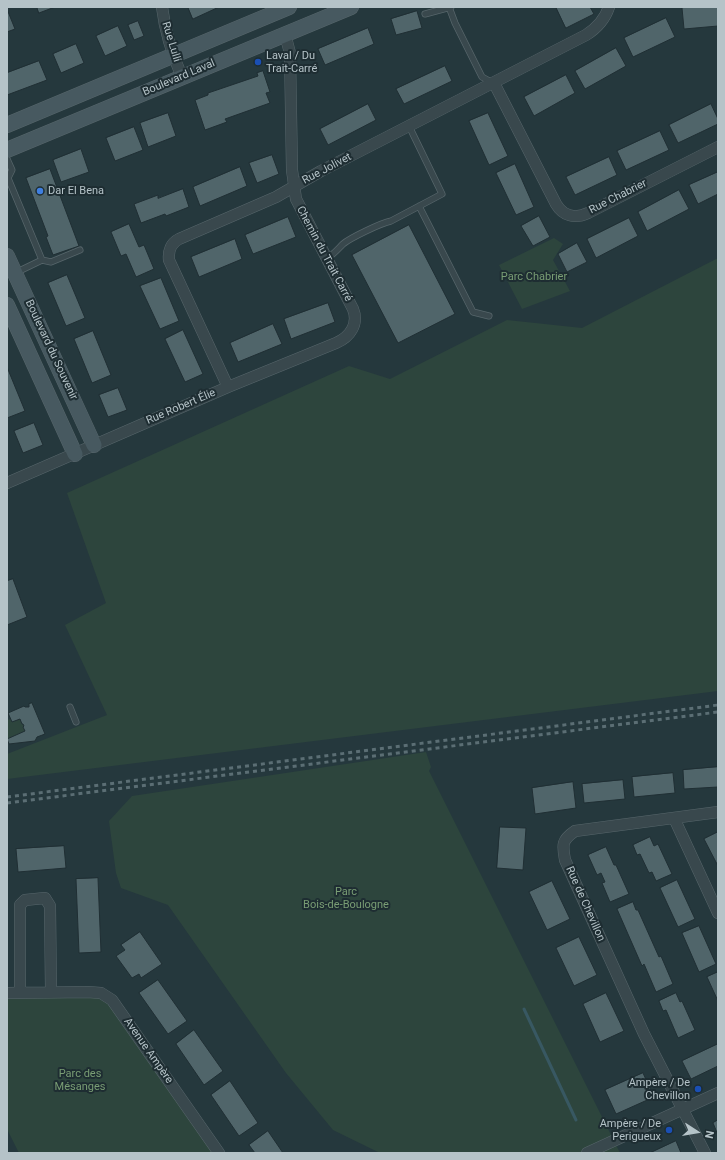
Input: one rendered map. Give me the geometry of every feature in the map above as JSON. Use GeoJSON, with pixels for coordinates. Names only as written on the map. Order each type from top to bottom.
{"type":"FeatureCollection","features":[{"type":"Feature","properties":{"kind":"street","name":"Rue Lulli"},"geometry":{"type":"LineString","coordinates":[[162,7],[165,31],[182,77]]}},
{"type":"Feature","properties":{"kind":"street","name":"Boulevard Laval"},"geometry":{"type":"LineString","coordinates":[[7,150],[351,7]]}},
{"type":"Feature","properties":{"kind":"street","name":"Rue Jolivet"},"geometry":{"type":"LineString","coordinates":[[228,387],[169,260],[170,250],[177,240],[276,197],[321,171],[591,32],[603,21],[609,7]]}},
{"type":"Feature","properties":{"kind":"street","name":"Boulevard Laval"},"geometry":{"type":"LineString","coordinates":[[7,125],[285,8]]}},
{"type":"Feature","properties":{"kind":"street","name":"Chemin du Trait Carré"},"geometry":{"type":"LineString","coordinates":[[285,34],[290,53],[294,187],[298,205],[354,312],[355,318],[353,329]]}},
{"type":"Feature","properties":{"kind":"street","name":"Rue Chabrier"},"geometry":{"type":"LineString","coordinates":[[494,83],[556,204],[562,212],[569,215],[579,216],[588,213],[718,147]]}},
{"type":"Feature","properties":{"kind":"street","name":"Boulevard du Souvenir"},"geometry":{"type":"LineString","coordinates":[[7,256],[94,445]]}},
{"type":"Feature","properties":{"kind":"street","name":"Boulevard du Souvenir"},"geometry":{"type":"LineString","coordinates":[[7,305],[76,454]]}},
{"type":"Feature","properties":{"kind":"street","name":"Rue Robert Élie"},"geometry":{"type":"LineString","coordinates":[[7,483],[228,387],[340,341],[348,336],[353,329]]}},
{"type":"Feature","properties":{"kind":"street","name":"Rue de Chevillon"},"geometry":{"type":"LineString","coordinates":[[705,1153],[684,1109],[644,1034],[565,860],[562,847],[566,837],[575,831],[718,812]]}},
{"type":"Feature","properties":{"kind":"street"},"geometry":{"type":"LineString","coordinates":[[674,818],[718,913]]}},
{"type":"Feature","properties":{"kind":"street"},"geometry":{"type":"LineString","coordinates":[[20,993],[20,905],[25,900],[45,898],[50,906],[51,992]]}},
{"type":"Feature","properties":{"kind":"street","name":"Avenue Ampère"},"geometry":{"type":"LineString","coordinates":[[7,994],[88,992],[102,993],[112,1000],[219,1153]]}},
{"type":"Feature","properties":{"kind":"street"},"geometry":{"type":"LineString","coordinates":[[587,1153],[718,1093]]}},
{"type":"Feature","properties":{"kind":"lane"},"geometry":{"type":"LineString","coordinates":[[425,14],[450,7],[453,20],[482,77],[494,83]]}},
{"type":"Feature","properties":{"kind":"lane"},"geometry":{"type":"LineString","coordinates":[[326,260],[343,244],[442,194],[409,126]]}},
{"type":"Feature","properties":{"kind":"lane"},"geometry":{"type":"LineString","coordinates":[[7,159],[12,170],[8,178],[42,260]]}},
{"type":"Feature","properties":{"kind":"lane"},"geometry":{"type":"LineString","coordinates":[[419,206],[473,312],[490,316]]}},
{"type":"Feature","properties":{"kind":"lane"},"geometry":{"type":"LineString","coordinates":[[15,273],[42,260],[51,262],[80,250]]}},
{"type":"Feature","properties":{"kind":"lane"},"geometry":{"type":"LineString","coordinates":[[70,707],[76,722]]}},
{"type":"Feature","properties":{"kind":"green space","name":"Parc Chabrier"},"geometry":{"type":"Polygon","coordinates":[[[554,238],[563,244],[553,260],[570,291],[522,309],[499,265],[554,238]]]}},
{"type":"Feature","properties":{"kind":"green space"},"geometry":{"type":"Polygon","coordinates":[[[718,258],[718,691],[7,779],[7,754],[107,715],[65,625],[106,603],[67,493],[349,366],[390,379],[507,320],[582,328],[718,258]]]}},
{"type":"Feature","properties":{"kind":"green space"},"geometry":{"type":"Polygon","coordinates":[[[32,703],[45,734],[37,737],[35,741],[7,743],[7,720],[11,719],[8,713],[24,706],[29,707],[29,704],[32,703]]]}},
{"type":"Feature","properties":{"kind":"green space","name":"Parc Bois-de-Boulogne"},"geometry":{"type":"Polygon","coordinates":[[[426,752],[431,767],[429,771],[620,1153],[380,1153],[333,1130],[286,1073],[168,905],[121,888],[116,873],[109,821],[132,796],[426,752]]]}},
{"type":"Feature","properties":{"kind":"green space","name":"Parc des Mésanges"},"geometry":{"type":"Polygon","coordinates":[[[7,993],[101,993],[219,1153],[19,1153],[7,1129],[7,993]]]}},
{"type":"Feature","properties":{"kind":"building"},"geometry":{"type":"Polygon","coordinates":[[[37,7],[55,7],[39,13],[37,7]]]}},
{"type":"Feature","properties":{"kind":"building"},"geometry":{"type":"Polygon","coordinates":[[[188,7],[219,7],[193,19],[188,7]]]}},
{"type":"Feature","properties":{"kind":"building"},"geometry":{"type":"Polygon","coordinates":[[[556,7],[590,7],[594,14],[566,28],[556,7]]]}},
{"type":"Feature","properties":{"kind":"building"},"geometry":{"type":"Polygon","coordinates":[[[718,7],[718,26],[684,29],[682,8],[718,7]]]}},
{"type":"Feature","properties":{"kind":"building"},"geometry":{"type":"Polygon","coordinates":[[[7,9],[15,29],[7,32],[7,9]]]}},
{"type":"Feature","properties":{"kind":"building"},"geometry":{"type":"Polygon","coordinates":[[[417,11],[422,28],[396,35],[391,19],[417,11]]]}},
{"type":"Feature","properties":{"kind":"building"},"geometry":{"type":"Polygon","coordinates":[[[666,18],[675,37],[633,57],[624,38],[666,18]]]}},
{"type":"Feature","properties":{"kind":"building"},"geometry":{"type":"Polygon","coordinates":[[[138,21],[144,36],[134,40],[128,25],[138,21]]]}},
{"type":"Feature","properties":{"kind":"building"},"geometry":{"type":"Polygon","coordinates":[[[118,26],[127,46],[105,56],[96,36],[118,26]]]}},
{"type":"Feature","properties":{"kind":"building"},"geometry":{"type":"Polygon","coordinates":[[[368,28],[374,44],[325,65],[318,49],[368,28]]]}},
{"type":"Feature","properties":{"kind":"building"},"geometry":{"type":"Polygon","coordinates":[[[76,44],[84,63],[61,73],[53,54],[76,44]]]}},
{"type":"Feature","properties":{"kind":"building"},"geometry":{"type":"Polygon","coordinates":[[[616,48],[626,66],[585,89],[575,71],[616,48]]]}},
{"type":"Feature","properties":{"kind":"building"},"geometry":{"type":"Polygon","coordinates":[[[39,61],[47,80],[7,95],[7,73],[39,61]]]}},
{"type":"Feature","properties":{"kind":"building"},"geometry":{"type":"Polygon","coordinates":[[[445,66],[452,81],[404,104],[396,89],[445,66]]]}},
{"type":"Feature","properties":{"kind":"building"},"geometry":{"type":"Polygon","coordinates":[[[263,71],[270,92],[266,93],[270,103],[225,119],[227,122],[205,130],[195,100],[208,95],[208,93],[258,76],[257,73],[263,71]]]}},
{"type":"Feature","properties":{"kind":"building"},"geometry":{"type":"Polygon","coordinates":[[[566,75],[575,93],[534,116],[524,97],[566,75]]]}},
{"type":"Feature","properties":{"kind":"building"},"geometry":{"type":"Polygon","coordinates":[[[368,104],[376,120],[328,145],[320,129],[368,104]]]}},
{"type":"Feature","properties":{"kind":"building"},"geometry":{"type":"Polygon","coordinates":[[[711,104],[718,119],[718,124],[678,143],[669,125],[711,104]]]}},
{"type":"Feature","properties":{"kind":"building"},"geometry":{"type":"Polygon","coordinates":[[[168,113],[176,136],[148,147],[140,123],[168,113]]]}},
{"type":"Feature","properties":{"kind":"building"},"geometry":{"type":"Polygon","coordinates":[[[488,113],[508,156],[489,165],[469,121],[488,113]]]}},
{"type":"Feature","properties":{"kind":"building"},"geometry":{"type":"Polygon","coordinates":[[[134,127],[143,150],[115,161],[106,138],[134,127]]]}},
{"type":"Feature","properties":{"kind":"building"},"geometry":{"type":"Polygon","coordinates":[[[660,131],[669,150],[626,170],[617,151],[660,131]]]}},
{"type":"Feature","properties":{"kind":"building"},"geometry":{"type":"Polygon","coordinates":[[[81,149],[89,172],[61,182],[53,160],[81,149]]]}},
{"type":"Feature","properties":{"kind":"building"},"geometry":{"type":"Polygon","coordinates":[[[272,155],[279,174],[257,183],[249,163],[272,155]]]}},
{"type":"Feature","properties":{"kind":"building"},"geometry":{"type":"Polygon","coordinates":[[[609,157],[617,175],[575,195],[566,177],[609,157]]]}},
{"type":"Feature","properties":{"kind":"building"},"geometry":{"type":"Polygon","coordinates":[[[515,164],[534,207],[516,215],[496,173],[515,164]]]}},
{"type":"Feature","properties":{"kind":"building"},"geometry":{"type":"Polygon","coordinates":[[[240,167],[247,186],[200,206],[193,187],[240,167]]]}},
{"type":"Feature","properties":{"kind":"building"},"geometry":{"type":"Polygon","coordinates":[[[50,169],[79,246],[53,255],[46,237],[48,236],[26,178],[50,169]]]}},
{"type":"Feature","properties":{"kind":"building"},"geometry":{"type":"Polygon","coordinates":[[[718,172],[718,194],[698,204],[689,185],[718,172]]]}},
{"type":"Feature","properties":{"kind":"building"},"geometry":{"type":"Polygon","coordinates":[[[183,189],[189,207],[166,216],[165,214],[141,223],[134,204],[158,195],[158,198],[183,189]]]}},
{"type":"Feature","properties":{"kind":"building"},"geometry":{"type":"Polygon","coordinates":[[[679,190],[689,209],[647,231],[638,212],[679,190]]]}},
{"type":"Feature","properties":{"kind":"building"},"geometry":{"type":"Polygon","coordinates":[[[539,216],[550,237],[533,246],[521,226],[539,216]]]}},
{"type":"Feature","properties":{"kind":"building"},"geometry":{"type":"Polygon","coordinates":[[[288,217],[296,237],[253,254],[245,235],[288,217]]]}},
{"type":"Feature","properties":{"kind":"building"},"geometry":{"type":"Polygon","coordinates":[[[629,218],[638,236],[596,258],[587,239],[629,218]]]}},
{"type":"Feature","properties":{"kind":"building"},"geometry":{"type":"Polygon","coordinates":[[[129,224],[139,247],[144,245],[154,269],[136,277],[126,254],[121,256],[111,232],[129,224]]]}},
{"type":"Feature","properties":{"kind":"building"},"geometry":{"type":"Polygon","coordinates":[[[409,225],[455,314],[398,343],[352,255],[409,225]]]}},
{"type":"Feature","properties":{"kind":"building"},"geometry":{"type":"Polygon","coordinates":[[[235,239],[242,259],[199,277],[191,257],[235,239]]]}},
{"type":"Feature","properties":{"kind":"building"},"geometry":{"type":"Polygon","coordinates":[[[577,243],[587,262],[567,272],[558,254],[577,243]]]}},
{"type":"Feature","properties":{"kind":"building"},"geometry":{"type":"Polygon","coordinates":[[[67,275],[85,318],[66,326],[48,283],[67,275]]]}},
{"type":"Feature","properties":{"kind":"building"},"geometry":{"type":"Polygon","coordinates":[[[161,278],[179,321],[160,329],[140,286],[161,278]]]}},
{"type":"Feature","properties":{"kind":"building"},"geometry":{"type":"Polygon","coordinates":[[[328,303],[335,322],[291,339],[284,319],[328,303]]]}},
{"type":"Feature","properties":{"kind":"building"},"geometry":{"type":"Polygon","coordinates":[[[273,324],[282,344],[238,362],[230,343],[273,324]]]}},
{"type":"Feature","properties":{"kind":"building"},"geometry":{"type":"Polygon","coordinates":[[[183,330],[203,374],[185,382],[165,339],[183,330]]]}},
{"type":"Feature","properties":{"kind":"building"},"geometry":{"type":"Polygon","coordinates":[[[93,331],[111,375],[92,383],[74,339],[93,331]]]}},
{"type":"Feature","properties":{"kind":"building"},"geometry":{"type":"Polygon","coordinates":[[[7,367],[25,411],[7,418],[7,367]]]}},
{"type":"Feature","properties":{"kind":"building"},"geometry":{"type":"Polygon","coordinates":[[[118,388],[127,410],[108,417],[99,395],[118,388]]]}},
{"type":"Feature","properties":{"kind":"building"},"geometry":{"type":"Polygon","coordinates":[[[34,423],[43,445],[23,453],[14,431],[34,423]]]}},
{"type":"Feature","properties":{"kind":"building"},"geometry":{"type":"Polygon","coordinates":[[[13,579],[27,617],[7,625],[7,581],[13,579]]]}},
{"type":"Feature","properties":{"kind":"building"},"geometry":{"type":"Polygon","coordinates":[[[32,703],[45,734],[37,737],[35,741],[9,744],[7,739],[25,731],[20,719],[12,722],[8,713],[24,706],[29,707],[29,704],[32,703]]]}},
{"type":"Feature","properties":{"kind":"building"},"geometry":{"type":"Polygon","coordinates":[[[718,767],[718,787],[684,789],[683,770],[718,767]]]}},
{"type":"Feature","properties":{"kind":"building"},"geometry":{"type":"Polygon","coordinates":[[[673,773],[675,793],[634,797],[632,777],[673,773]]]}},
{"type":"Feature","properties":{"kind":"building"},"geometry":{"type":"Polygon","coordinates":[[[623,780],[625,799],[584,803],[582,784],[623,780]]]}},
{"type":"Feature","properties":{"kind":"building"},"geometry":{"type":"Polygon","coordinates":[[[573,782],[576,808],[535,814],[532,788],[573,782]]]}},
{"type":"Feature","properties":{"kind":"building"},"geometry":{"type":"Polygon","coordinates":[[[500,827],[526,828],[523,870],[497,868],[500,827]]]}},
{"type":"Feature","properties":{"kind":"building"},"geometry":{"type":"Polygon","coordinates":[[[718,832],[718,866],[704,839],[718,832]]]}},
{"type":"Feature","properties":{"kind":"building"},"geometry":{"type":"Polygon","coordinates":[[[650,837],[654,846],[658,844],[672,874],[656,881],[652,872],[649,873],[640,854],[637,855],[633,845],[650,837]]]}},
{"type":"Feature","properties":{"kind":"building"},"geometry":{"type":"Polygon","coordinates":[[[64,846],[66,868],[18,872],[16,849],[64,846]]]}},
{"type":"Feature","properties":{"kind":"building"},"geometry":{"type":"Polygon","coordinates":[[[606,847],[629,894],[610,902],[602,883],[605,882],[601,873],[597,875],[588,855],[606,847]]]}},
{"type":"Feature","properties":{"kind":"building"},"geometry":{"type":"Polygon","coordinates":[[[98,878],[101,952],[79,953],[76,879],[98,878]]]}},
{"type":"Feature","properties":{"kind":"building"},"geometry":{"type":"Polygon","coordinates":[[[677,880],[695,919],[678,927],[660,888],[677,880]]]}},
{"type":"Feature","properties":{"kind":"building"},"geometry":{"type":"Polygon","coordinates":[[[552,881],[570,919],[547,930],[529,892],[552,881]]]}},
{"type":"Feature","properties":{"kind":"building"},"geometry":{"type":"Polygon","coordinates":[[[633,902],[659,957],[661,956],[673,984],[656,992],[644,964],[642,966],[617,909],[633,902]]]}},
{"type":"Feature","properties":{"kind":"building"},"geometry":{"type":"Polygon","coordinates":[[[699,926],[716,964],[699,972],[682,933],[699,926]]]}},
{"type":"Feature","properties":{"kind":"building"},"geometry":{"type":"Polygon","coordinates":[[[140,932],[162,964],[141,978],[139,974],[132,978],[116,956],[125,950],[121,945],[140,932]]]}},
{"type":"Feature","properties":{"kind":"building"},"geometry":{"type":"Polygon","coordinates":[[[579,937],[597,975],[574,986],[556,948],[579,937]]]}},
{"type":"Feature","properties":{"kind":"building"},"geometry":{"type":"Polygon","coordinates":[[[718,972],[718,1001],[707,977],[718,972]]]}},
{"type":"Feature","properties":{"kind":"building"},"geometry":{"type":"Polygon","coordinates":[[[158,980],[187,1021],[168,1034],[139,993],[158,980]]]}},
{"type":"Feature","properties":{"kind":"building"},"geometry":{"type":"Polygon","coordinates":[[[606,993],[624,1031],[600,1042],[583,1004],[606,993]]]}},
{"type":"Feature","properties":{"kind":"building"},"geometry":{"type":"Polygon","coordinates":[[[676,993],[680,1002],[682,1001],[695,1030],[678,1038],[666,1010],[663,1011],[659,1001],[676,993]]]}},
{"type":"Feature","properties":{"kind":"building"},"geometry":{"type":"Polygon","coordinates":[[[194,1030],[223,1071],[204,1085],[176,1044],[194,1030]]]}},
{"type":"Feature","properties":{"kind":"building"},"geometry":{"type":"Polygon","coordinates":[[[718,1044],[718,1066],[691,1079],[682,1061],[718,1044]]]}},
{"type":"Feature","properties":{"kind":"building"},"geometry":{"type":"Polygon","coordinates":[[[643,1073],[654,1097],[616,1114],[605,1090],[643,1073]]]}},
{"type":"Feature","properties":{"kind":"building"},"geometry":{"type":"Polygon","coordinates":[[[230,1081],[258,1123],[239,1136],[211,1095],[230,1081]]]}},
{"type":"Feature","properties":{"kind":"building"},"geometry":{"type":"Polygon","coordinates":[[[718,1120],[718,1135],[713,1123],[718,1120]]]}},
{"type":"Feature","properties":{"kind":"building"},"geometry":{"type":"Polygon","coordinates":[[[268,1131],[283,1153],[255,1153],[249,1145],[268,1131]]]}},
{"type":"Feature","properties":{"kind":"building"},"geometry":{"type":"Polygon","coordinates":[[[676,1141],[681,1153],[650,1153],[676,1141]]]}},
{"type":"Feature","properties":{"kind":"waterway"},"geometry":{"type":"LineString","coordinates":[[524,1009],[576,1120]]}},
{"type":"Feature","properties":{"kind":"railway"},"geometry":{"type":"LineString","coordinates":[[7,797],[718,705]]}},
{"type":"Feature","properties":{"kind":"railway"},"geometry":{"type":"LineString","coordinates":[[7,803],[718,712]]}},
{"type":"Feature","properties":{"kind":"place","name":"Laval / Du Trait-Carré"},"geometry":{"type":"Point","coordinates":[258,62]}},
{"type":"Feature","properties":{"kind":"place","name":"Dar El Bena"},"geometry":{"type":"Point","coordinates":[40,191]}},
{"type":"Feature","properties":{"kind":"place","name":"Ampère / De Chevillon"},"geometry":{"type":"Point","coordinates":[698,1089]}},
{"type":"Feature","properties":{"kind":"place","name":"Ampère / De Perigueux"},"geometry":{"type":"Point","coordinates":[669,1130]}}]}
